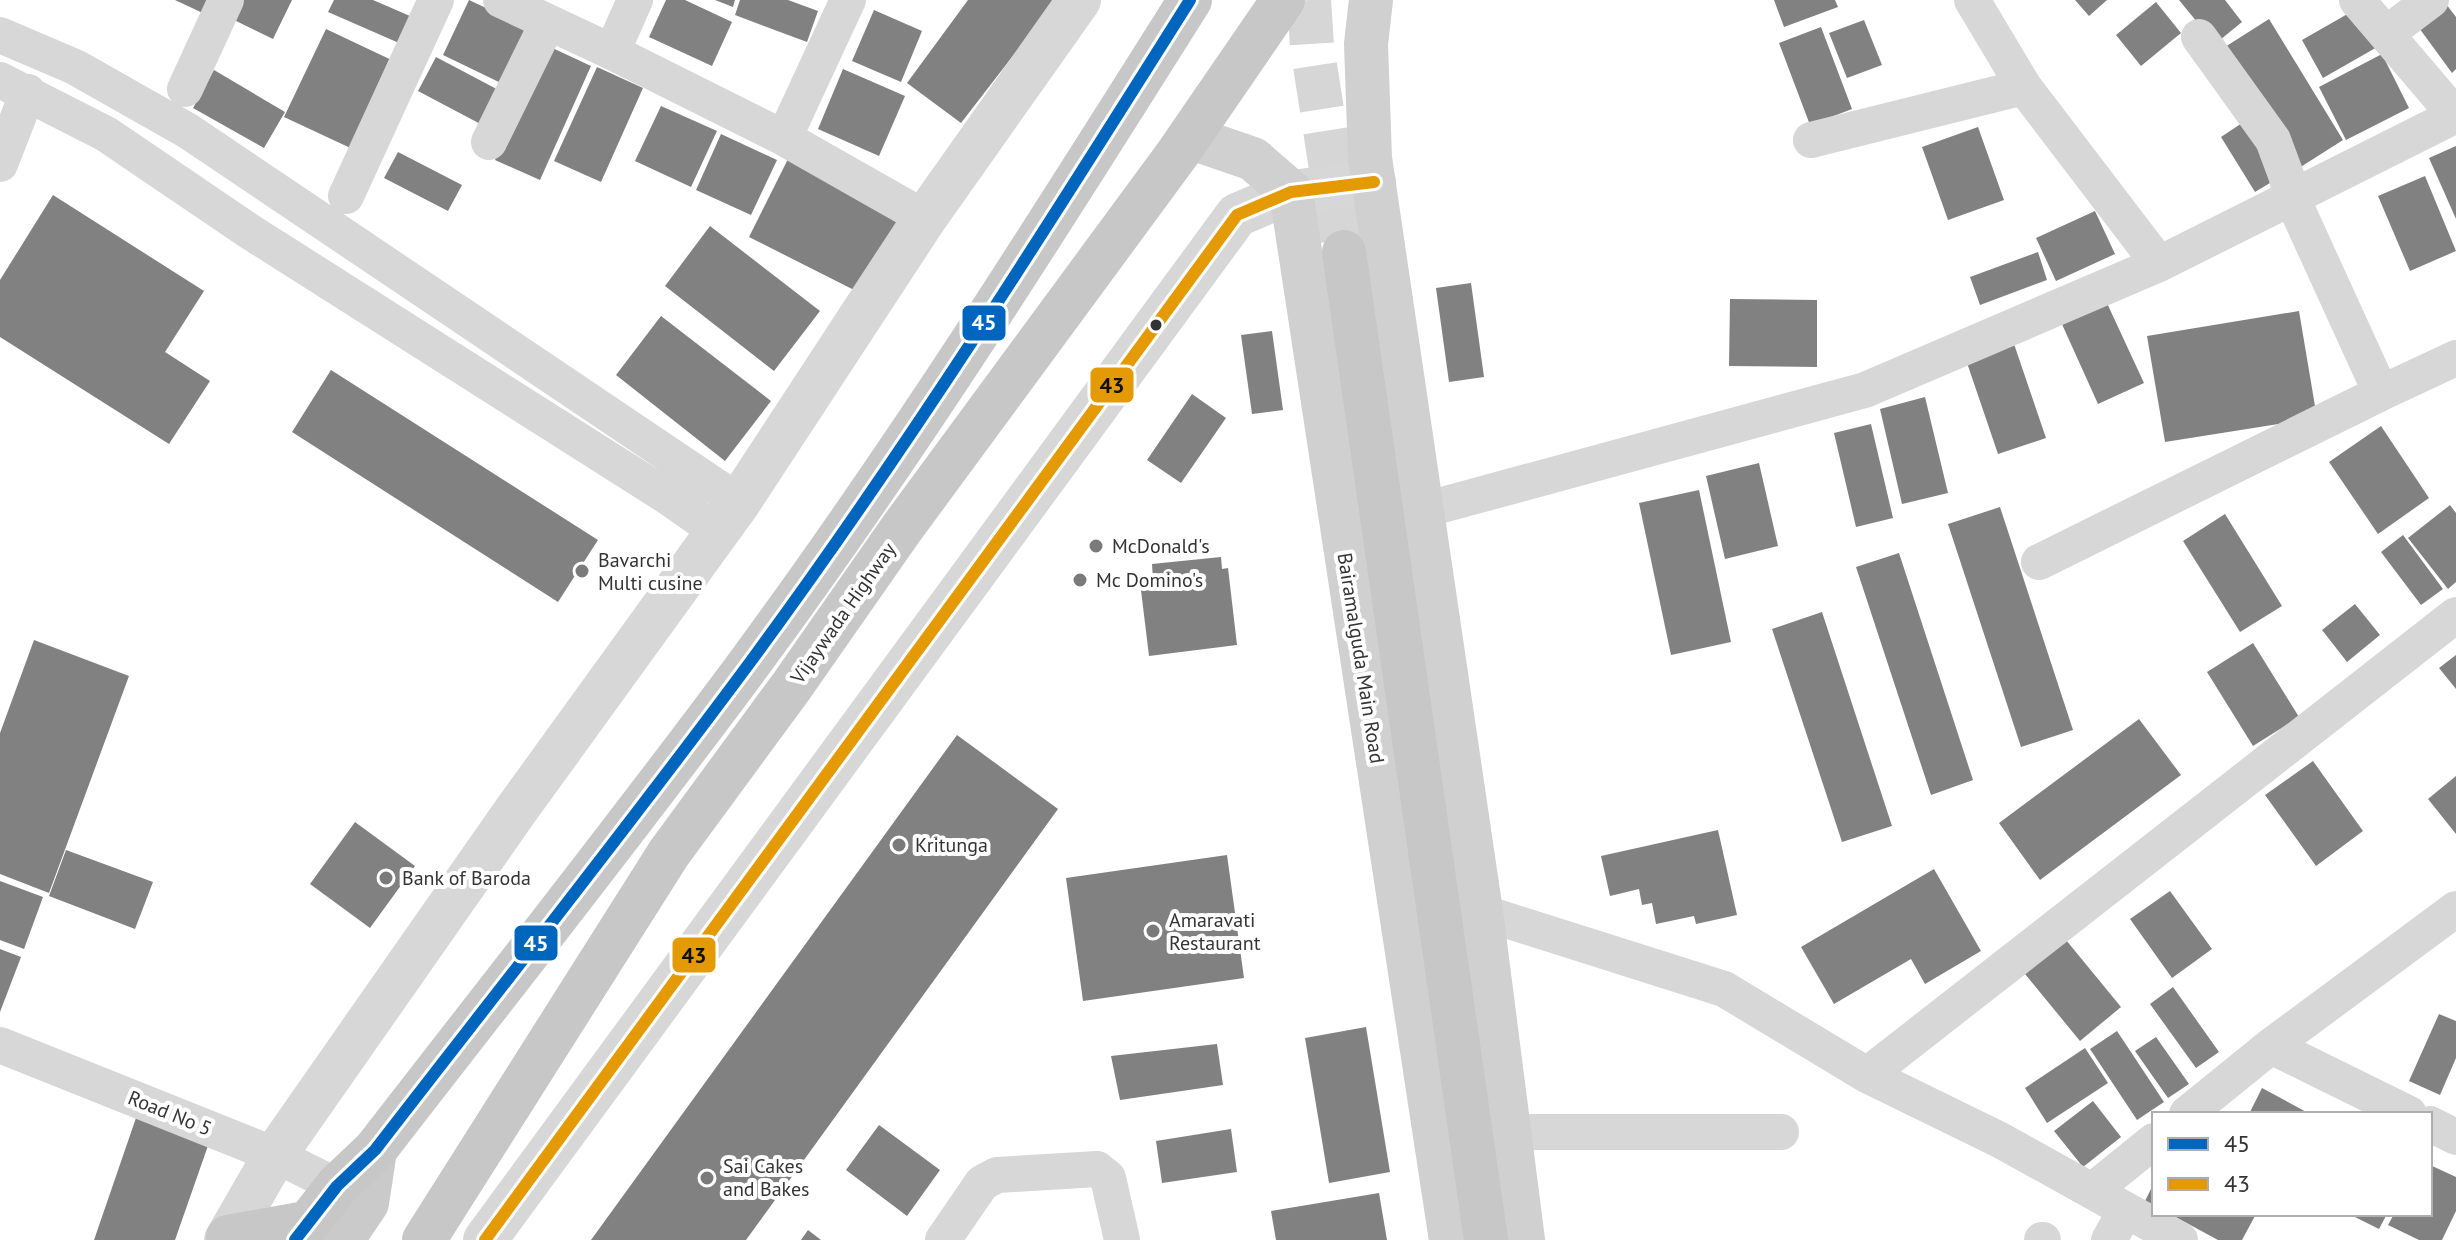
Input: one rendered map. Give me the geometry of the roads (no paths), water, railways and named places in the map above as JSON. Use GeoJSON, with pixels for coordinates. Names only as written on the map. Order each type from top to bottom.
{"type":"FeatureCollection","features":[{"type":"Feature","properties":{"kind":"highway"},"geometry":{"type":"LineString","coordinates":[[227,1238],[315,1234],[337,1186],[375,1150],[742,672],[837,540],[1017,275],[1190,0]]}},
{"type":"Feature","properties":{"kind":"highway","name":"Vijaywada Highway"},"geometry":{"type":"LineString","coordinates":[[424,1240],[669,853],[791,687],[902,528],[1189,137],[1283,0]]}},
{"type":"Feature","properties":{"kind":"highway"},"geometry":{"type":"LineString","coordinates":[[1344,252],[1486,1240]]}},
{"type":"Feature","properties":{"kind":"main road"},"geometry":{"type":"LineString","coordinates":[[1371,0],[1366,44],[1370,158],[1481,912],[1523,1240]]}},
{"type":"Feature","properties":{"kind":"main road"},"geometry":{"type":"LineString","coordinates":[[1189,137],[1253,159],[1291,192]]}},
{"type":"Feature","properties":{"kind":"main road","name":"Bairamalguda Main Road"},"geometry":{"type":"LineString","coordinates":[[1291,192],[1451,1240]]}},
{"type":"Feature","properties":{"kind":"main road"},"geometry":{"type":"LineString","coordinates":[[315,1234],[367,1203],[375,1150]]}},
{"type":"Feature","properties":{"kind":"street"},"geometry":{"type":"LineString","coordinates":[[185,89],[226,0]]}},
{"type":"Feature","properties":{"kind":"street"},"geometry":{"type":"LineString","coordinates":[[346,196],[436,0]]}},
{"type":"Feature","properties":{"kind":"street"},"geometry":{"type":"LineString","coordinates":[[501,0],[784,138],[925,218]]}},
{"type":"Feature","properties":{"kind":"street"},"geometry":{"type":"LineString","coordinates":[[612,52],[635,0]]}},
{"type":"Feature","properties":{"kind":"street"},"geometry":{"type":"LineString","coordinates":[[784,138],[848,0]]}},
{"type":"Feature","properties":{"kind":"street"},"geometry":{"type":"LineString","coordinates":[[227,1238],[275,1155],[514,813],[729,517],[925,218],[1079,0]]}},
{"type":"Feature","properties":{"kind":"street"},"geometry":{"type":"LineString","coordinates":[[1972,0],[2024,87],[2159,264]]}},
{"type":"Feature","properties":{"kind":"street"},"geometry":{"type":"LineString","coordinates":[[1424,510],[1865,390],[2159,264],[2456,115],[2357,0]]}},
{"type":"Feature","properties":{"kind":"street"},"geometry":{"type":"LineString","coordinates":[[2386,34],[2431,0]]}},
{"type":"Feature","properties":{"kind":"street"},"geometry":{"type":"LineString","coordinates":[[489,142],[548,22]]}},
{"type":"Feature","properties":{"kind":"street"},"geometry":{"type":"LineString","coordinates":[[0,35],[75,67],[188,131],[729,517]]}},
{"type":"Feature","properties":{"kind":"street"},"geometry":{"type":"LineString","coordinates":[[2199,37],[2273,140],[2292,198],[2381,393]]}},
{"type":"Feature","properties":{"kind":"street"},"geometry":{"type":"LineString","coordinates":[[3,145],[14,86],[95,128],[252,233],[655,489],[729,517]]}},
{"type":"Feature","properties":{"kind":"street"},"geometry":{"type":"LineString","coordinates":[[1811,140],[2024,87]]}},
{"type":"Feature","properties":{"kind":"street"},"geometry":{"type":"LineString","coordinates":[[95,128],[116,91]]}},
{"type":"Feature","properties":{"kind":"street"},"geometry":{"type":"LineString","coordinates":[[485,1240],[1237,215],[1291,192],[1374,182]]}},
{"type":"Feature","properties":{"kind":"street"},"geometry":{"type":"LineString","coordinates":[[2039,562],[2456,358]]}},
{"type":"Feature","properties":{"kind":"street"},"geometry":{"type":"LineString","coordinates":[[1867,1075],[2456,615]]}},
{"type":"Feature","properties":{"kind":"street"},"geometry":{"type":"LineString","coordinates":[[2189,1112],[2271,1046],[2456,909]]}},
{"type":"Feature","properties":{"kind":"street"},"geometry":{"type":"LineString","coordinates":[[1481,912],[1724,989],[1867,1075],[2000,1140],[2092,1191],[2118,1225],[2167,1237]]}},
{"type":"Feature","properties":{"kind":"street","name":"Road No 5"},"geometry":{"type":"LineString","coordinates":[[0,1045],[275,1155],[337,1186]]}},
{"type":"Feature","properties":{"kind":"street"},"geometry":{"type":"LineString","coordinates":[[2271,1046],[2405,1112]]}},
{"type":"Feature","properties":{"kind":"street"},"geometry":{"type":"LineString","coordinates":[[2432,1125],[2456,1137]]}},
{"type":"Feature","properties":{"kind":"street"},"geometry":{"type":"LineString","coordinates":[[1510,1132],[1781,1132]]}},
{"type":"Feature","properties":{"kind":"street"},"geometry":{"type":"LineString","coordinates":[[2092,1191],[2152,1143]]}},
{"type":"Feature","properties":{"kind":"street"},"geometry":{"type":"LineString","coordinates":[[943,1240],[982,1183],[997,1175],[1097,1169],[1108,1178],[1122,1240]]}},
{"type":"Feature","properties":{"kind":"tunnel"},"geometry":{"type":"LineString","coordinates":[[1309,0],[1312,46],[1344,252]]}},
{"type":"Feature","properties":{"kind":"place","name":"McDonald's"},"geometry":{"type":"Point","coordinates":[1096,546]}},
{"type":"Feature","properties":{"kind":"place","name":"Bavarchi Multi cusine"},"geometry":{"type":"Point","coordinates":[582,571]}},
{"type":"Feature","properties":{"kind":"place","name":"Mc Domino's"},"geometry":{"type":"Point","coordinates":[1080,580]}},
{"type":"Feature","properties":{"kind":"place","name":"Kritunga"},"geometry":{"type":"Point","coordinates":[899,845]}},
{"type":"Feature","properties":{"kind":"place","name":"Bank of Baroda"},"geometry":{"type":"Point","coordinates":[386,878]}},
{"type":"Feature","properties":{"kind":"place","name":"Amaravati Restaurant"},"geometry":{"type":"Point","coordinates":[1153,931]}},
{"type":"Feature","properties":{"kind":"place","name":"Sai Cakes and Bakes"},"geometry":{"type":"Point","coordinates":[707,1178]}}]}
